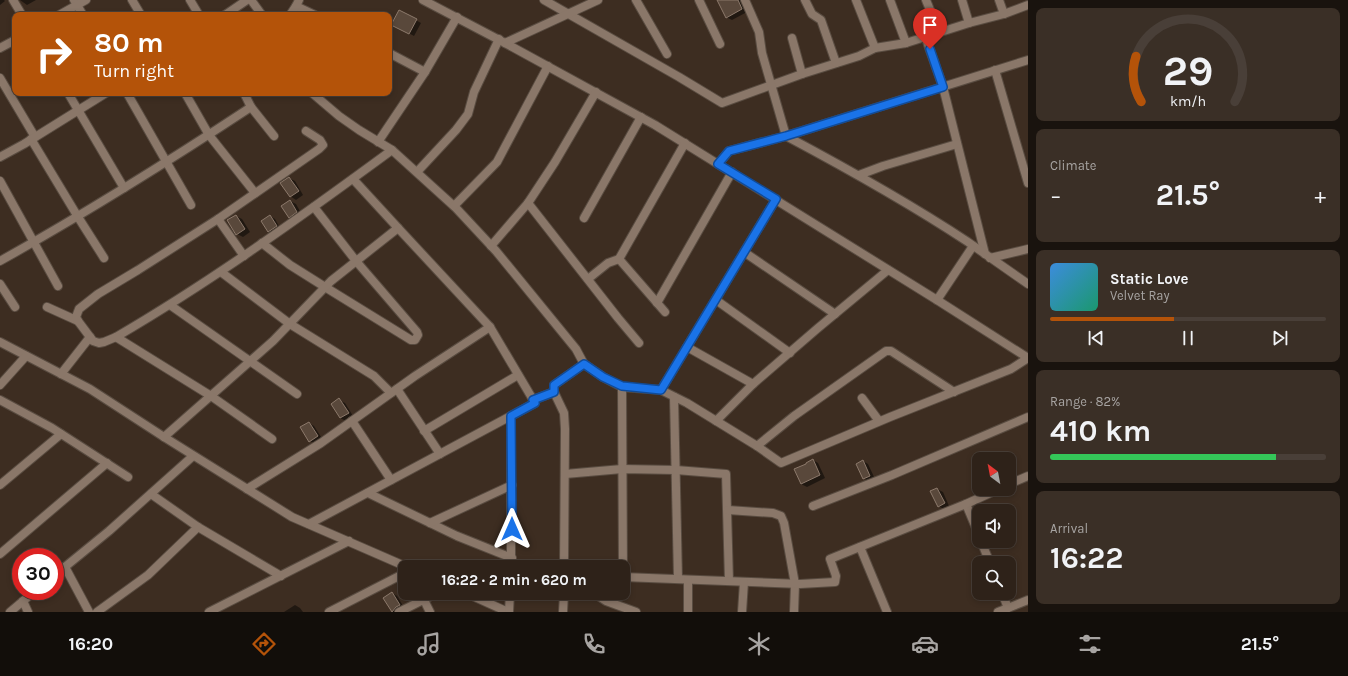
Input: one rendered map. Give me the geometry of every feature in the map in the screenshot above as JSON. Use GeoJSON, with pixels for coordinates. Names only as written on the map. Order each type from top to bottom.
{"type":"FeatureCollection","features":[{"type":"Feature","properties":{"kind":"street"},"geometry":{"type":"LineString","coordinates":[[13,0],[20,12]]}},
{"type":"Feature","properties":{"kind":"street"},"geometry":{"type":"LineString","coordinates":[[63,12],[76,2],[86,0]]}},
{"type":"Feature","properties":{"kind":"street"},"geometry":{"type":"LineString","coordinates":[[132,0],[139,12]]}},
{"type":"Feature","properties":{"kind":"street"},"geometry":{"type":"LineString","coordinates":[[190,0],[197,12]]}},
{"type":"Feature","properties":{"kind":"street"},"geometry":{"type":"LineString","coordinates":[[229,12],[247,0]]}},
{"type":"Feature","properties":{"kind":"street"},"geometry":{"type":"LineString","coordinates":[[251,0],[260,12]]}},
{"type":"Feature","properties":{"kind":"street"},"geometry":{"type":"LineString","coordinates":[[316,96],[339,116],[392,150],[454,206],[492,246],[576,350],[584,364],[603,377],[622,386],[661,390],[687,403],[757,446],[781,463],[880,421],[1010,369],[1028,358],[685,143],[596,92],[423,0]]}},
{"type":"Feature","properties":{"kind":"street"},"geometry":{"type":"LineString","coordinates":[[544,0],[722,103],[802,74],[859,56],[875,48],[906,43],[969,22],[1004,14],[1028,5]]}},
{"type":"Feature","properties":{"kind":"street"},"geometry":{"type":"LineString","coordinates":[[417,172],[456,130],[468,114],[474,92],[502,41],[598,0]]}},
{"type":"Feature","properties":{"kind":"street"},"geometry":{"type":"LineString","coordinates":[[636,0],[667,54]]}},
{"type":"Feature","properties":{"kind":"street"},"geometry":{"type":"LineString","coordinates":[[699,0],[720,44]]}},
{"type":"Feature","properties":{"kind":"street"},"geometry":{"type":"LineString","coordinates":[[745,0],[759,32],[762,53],[786,136],[859,175],[973,246],[1028,284]]}},
{"type":"Feature","properties":{"kind":"street"},"geometry":{"type":"LineString","coordinates":[[805,0],[812,14],[821,20],[836,63]]}},
{"type":"Feature","properties":{"kind":"street"},"geometry":{"type":"LineString","coordinates":[[856,0],[875,48]]}},
{"type":"Feature","properties":{"kind":"street"},"geometry":{"type":"LineString","coordinates":[[890,0],[906,43]]}},
{"type":"Feature","properties":{"kind":"street"},"geometry":{"type":"LineString","coordinates":[[926,0],[939,32]]}},
{"type":"Feature","properties":{"kind":"street"},"geometry":{"type":"LineString","coordinates":[[962,0],[969,22]]}},
{"type":"Feature","properties":{"kind":"street"},"geometry":{"type":"LineString","coordinates":[[999,0],[1004,14]]}},
{"type":"Feature","properties":{"kind":"street"},"geometry":{"type":"LineString","coordinates":[[76,2],[81,12]]}},
{"type":"Feature","properties":{"kind":"street"},"geometry":{"type":"LineString","coordinates":[[292,12],[298,3],[310,12]]}},
{"type":"Feature","properties":{"kind":"street"},"geometry":{"type":"LineString","coordinates":[[378,142],[425,72],[457,17]]}},
{"type":"Feature","properties":{"kind":"street"},"geometry":{"type":"LineString","coordinates":[[925,36],[943,87],[988,256]]}},
{"type":"Feature","properties":{"kind":"street"},"geometry":{"type":"LineString","coordinates":[[792,38],[802,74]]}},
{"type":"Feature","properties":{"kind":"street"},"geometry":{"type":"LineString","coordinates":[[0,48],[12,42]]}},
{"type":"Feature","properties":{"kind":"street"},"geometry":{"type":"LineString","coordinates":[[392,55],[425,72]]}},
{"type":"Feature","properties":{"kind":"street"},"geometry":{"type":"LineString","coordinates":[[718,164],[729,151],[786,136],[1028,60]]}},
{"type":"Feature","properties":{"kind":"street"},"geometry":{"type":"LineString","coordinates":[[454,206],[496,162],[548,66]]}},
{"type":"Feature","properties":{"kind":"street"},"geometry":{"type":"LineString","coordinates":[[995,70],[1028,183]]}},
{"type":"Feature","properties":{"kind":"street"},"geometry":{"type":"LineString","coordinates":[[0,78],[78,217],[104,258]]}},
{"type":"Feature","properties":{"kind":"street"},"geometry":{"type":"LineString","coordinates":[[492,246],[528,203],[555,162],[596,92]]}},
{"type":"Feature","properties":{"kind":"street"},"geometry":{"type":"LineString","coordinates":[[70,96],[124,188]]}},
{"type":"Feature","properties":{"kind":"street"},"geometry":{"type":"LineString","coordinates":[[0,157],[101,96]]}},
{"type":"Feature","properties":{"kind":"street"},"geometry":{"type":"LineString","coordinates":[[129,96],[191,205]]}},
{"type":"Feature","properties":{"kind":"street"},"geometry":{"type":"LineString","coordinates":[[187,96],[209,135],[255,193]]}},
{"type":"Feature","properties":{"kind":"street"},"geometry":{"type":"LineString","coordinates":[[246,96],[251,107],[274,136]]}},
{"type":"Feature","properties":{"kind":"street"},"geometry":{"type":"LineString","coordinates":[[0,261],[78,217],[251,107]]}},
{"type":"Feature","properties":{"kind":"street"},"geometry":{"type":"LineString","coordinates":[[584,218],[640,117]]}},
{"type":"Feature","properties":{"kind":"street"},"geometry":{"type":"LineString","coordinates":[[306,131],[320,140],[323,145],[319,149],[218,219],[98,294],[79,309],[76,316],[78,322],[93,341],[99,343],[116,337],[170,305],[244,256],[392,150]]}},
{"type":"Feature","properties":{"kind":"street"},"geometry":{"type":"LineString","coordinates":[[588,279],[608,263],[619,259],[685,143]]}},
{"type":"Feature","properties":{"kind":"street"},"geometry":{"type":"LineString","coordinates":[[859,175],[883,166],[957,144]]}},
{"type":"Feature","properties":{"kind":"street"},"geometry":{"type":"LineString","coordinates":[[657,303],[732,172]]}},
{"type":"Feature","properties":{"kind":"street"},"geometry":{"type":"LineString","coordinates":[[310,524],[535,403],[490,327],[353,179]]}},
{"type":"Feature","properties":{"kind":"street"},"geometry":{"type":"LineString","coordinates":[[0,182],[58,286]]}},
{"type":"Feature","properties":{"kind":"street"},"geometry":{"type":"LineString","coordinates":[[661,390],[776,199]]}},
{"type":"Feature","properties":{"kind":"street"},"geometry":{"type":"LineString","coordinates":[[528,203],[639,343]]}},
{"type":"Feature","properties":{"kind":"street"},"geometry":{"type":"LineString","coordinates":[[262,243],[290,265],[411,340],[415,340],[418,334],[417,332],[356,261],[314,207]]}},
{"type":"Feature","properties":{"kind":"street"},"geometry":{"type":"LineString","coordinates":[[218,219],[244,256]]}},
{"type":"Feature","properties":{"kind":"street"},"geometry":{"type":"LineString","coordinates":[[164,437],[273,341],[325,287],[398,228]]}},
{"type":"Feature","properties":{"kind":"street"},"geometry":{"type":"LineString","coordinates":[[937,300],[973,246]]}},
{"type":"Feature","properties":{"kind":"street"},"geometry":{"type":"LineString","coordinates":[[988,256],[1028,249]]}},
{"type":"Feature","properties":{"kind":"street"},"geometry":{"type":"LineString","coordinates":[[744,252],[835,314]]}},
{"type":"Feature","properties":{"kind":"street"},"geometry":{"type":"LineString","coordinates":[[619,259],[665,312]]}},
{"type":"Feature","properties":{"kind":"street"},"geometry":{"type":"LineString","coordinates":[[716,421],[754,384],[888,270]]}},
{"type":"Feature","properties":{"kind":"street"},"geometry":{"type":"LineString","coordinates":[[221,272],[290,324],[374,376],[394,391],[440,454]]}},
{"type":"Feature","properties":{"kind":"street"},"geometry":{"type":"LineString","coordinates":[[0,284],[15,308]]}},
{"type":"Feature","properties":{"kind":"street"},"geometry":{"type":"LineString","coordinates":[[716,300],[790,353]]}},
{"type":"Feature","properties":{"kind":"street"},"geometry":{"type":"LineString","coordinates":[[170,305],[297,394]]}},
{"type":"Feature","properties":{"kind":"street"},"geometry":{"type":"LineString","coordinates":[[47,307],[78,322]]}},
{"type":"Feature","properties":{"kind":"street"},"geometry":{"type":"LineString","coordinates":[[247,489],[321,443],[394,391],[490,327]]}},
{"type":"Feature","properties":{"kind":"street"},"geometry":{"type":"LineString","coordinates":[[61,374],[90,337]]}},
{"type":"Feature","properties":{"kind":"street"},"geometry":{"type":"LineString","coordinates":[[116,337],[211,396],[272,439]]}},
{"type":"Feature","properties":{"kind":"street"},"geometry":{"type":"LineString","coordinates":[[0,342],[90,388],[193,456],[292,517],[398,563]]}},
{"type":"Feature","properties":{"kind":"street"},"geometry":{"type":"LineString","coordinates":[[687,347],[754,384]]}},
{"type":"Feature","properties":{"kind":"street"},"geometry":{"type":"LineString","coordinates":[[757,446],[794,416],[886,351],[891,351],[954,392]]}},
{"type":"Feature","properties":{"kind":"street"},"geometry":{"type":"LineString","coordinates":[[0,385],[26,356]]}},
{"type":"Feature","properties":{"kind":"street"},"geometry":{"type":"LineString","coordinates":[[564,560],[564,413],[554,392],[554,385],[584,364]]}},
{"type":"Feature","properties":{"kind":"street"},"geometry":{"type":"LineString","coordinates":[[424,431],[518,374]]}},
{"type":"Feature","properties":{"kind":"street"},"geometry":{"type":"LineString","coordinates":[[622,386],[623,560]]}},
{"type":"Feature","properties":{"kind":"street"},"geometry":{"type":"LineString","coordinates":[[533,400],[554,392]]}},
{"type":"Feature","properties":{"kind":"street"},"geometry":{"type":"LineString","coordinates":[[674,397],[678,579]]}},
{"type":"Feature","properties":{"kind":"street"},"geometry":{"type":"LineString","coordinates":[[862,398],[880,421]]}},
{"type":"Feature","properties":{"kind":"street"},"geometry":{"type":"LineString","coordinates":[[0,400],[61,434],[128,477]]}},
{"type":"Feature","properties":{"kind":"street"},"geometry":{"type":"LineString","coordinates":[[368,493],[457,536],[512,558],[511,416]]}},
{"type":"Feature","properties":{"kind":"street"},"geometry":{"type":"LineString","coordinates":[[812,506],[892,475],[1028,417]]}},
{"type":"Feature","properties":{"kind":"street"},"geometry":{"type":"LineString","coordinates":[[352,421],[391,480]]}},
{"type":"Feature","properties":{"kind":"street"},"geometry":{"type":"LineString","coordinates":[[0,485],[61,434]]}},
{"type":"Feature","properties":{"kind":"street"},"geometry":{"type":"LineString","coordinates":[[89,612],[65,567],[109,531],[193,456]]}},
{"type":"Feature","properties":{"kind":"street"},"geometry":{"type":"LineString","coordinates":[[0,554],[107,463]]}},
{"type":"Feature","properties":{"kind":"street"},"geometry":{"type":"LineString","coordinates":[[565,474],[622,469],[676,470],[726,474],[729,581]]}},
{"type":"Feature","properties":{"kind":"street"},"geometry":{"type":"LineString","coordinates":[[1016,481],[1028,476]]}},
{"type":"Feature","properties":{"kind":"street"},"geometry":{"type":"LineString","coordinates":[[430,523],[512,485]]}},
{"type":"Feature","properties":{"kind":"street"},"geometry":{"type":"LineString","coordinates":[[151,494],[198,527],[281,576]]}},
{"type":"Feature","properties":{"kind":"street"},"geometry":{"type":"LineString","coordinates":[[630,577],[795,584],[835,582],[836,576],[830,559],[984,496]]}},
{"type":"Feature","properties":{"kind":"street"},"geometry":{"type":"LineString","coordinates":[[966,504],[972,518]]}},
{"type":"Feature","properties":{"kind":"street"},"geometry":{"type":"LineString","coordinates":[[728,510],[773,513],[781,516],[784,524],[795,584],[794,612]]}},
{"type":"Feature","properties":{"kind":"street"},"geometry":{"type":"LineString","coordinates":[[97,612],[148,575],[198,527]]}},
{"type":"Feature","properties":{"kind":"street"},"geometry":{"type":"LineString","coordinates":[[209,612],[349,541]]}},
{"type":"Feature","properties":{"kind":"street"},"geometry":{"type":"LineString","coordinates":[[860,546],[887,612]]}},
{"type":"Feature","properties":{"kind":"street"},"geometry":{"type":"LineString","coordinates":[[329,612],[398,578]]}},
{"type":"Feature","properties":{"kind":"street"},"geometry":{"type":"LineString","coordinates":[[688,580],[688,612]]}},
{"type":"Feature","properties":{"kind":"street"},"geometry":{"type":"LineString","coordinates":[[742,612],[744,582]]}},
{"type":"Feature","properties":{"kind":"street"},"geometry":{"type":"LineString","coordinates":[[399,612],[424,600],[430,612]]}},
{"type":"Feature","properties":{"kind":"street"},"geometry":{"type":"LineString","coordinates":[[481,600],[507,612],[509,600]]}},
{"type":"Feature","properties":{"kind":"street"},"geometry":{"type":"LineString","coordinates":[[563,612],[564,600]]}},
{"type":"Feature","properties":{"kind":"street"},"geometry":{"type":"LineString","coordinates":[[604,600],[636,612]]}},
{"type":"Feature","properties":{"kind":"street"},"geometry":{"type":"LineString","coordinates":[[1005,600],[1008,608]]}},
{"type":"Feature","properties":{"kind":"street"},"geometry":{"type":"LineString","coordinates":[[998,612],[1028,600]]}},
{"type":"Feature","properties":{"kind":"street"},"geometry":{"type":"LineString","coordinates":[[10,612],[23,601],[28,612]]}},
{"type":"Feature","properties":{"kind":"building"},"geometry":{"type":"Polygon","coordinates":[[[717,0],[738,0],[742,9],[726,18],[717,0]]]}},
{"type":"Feature","properties":{"kind":"building"},"geometry":{"type":"Polygon","coordinates":[[[399,10],[417,19],[409,34],[392,26],[399,10]]]}},
{"type":"Feature","properties":{"kind":"building"},"geometry":{"type":"Polygon","coordinates":[[[289,177],[299,191],[290,197],[280,183],[289,177]]]}},
{"type":"Feature","properties":{"kind":"building"},"geometry":{"type":"Polygon","coordinates":[[[290,200],[297,212],[289,218],[281,206],[290,200]]]}},
{"type":"Feature","properties":{"kind":"building"},"geometry":{"type":"Polygon","coordinates":[[[236,215],[245,229],[236,235],[227,220],[236,215]]]}},
{"type":"Feature","properties":{"kind":"building"},"geometry":{"type":"Polygon","coordinates":[[[270,215],[277,226],[268,232],[261,221],[270,215]]]}},
{"type":"Feature","properties":{"kind":"building"},"geometry":{"type":"Polygon","coordinates":[[[339,398],[349,413],[340,418],[331,404],[339,398]]]}},
{"type":"Feature","properties":{"kind":"building"},"geometry":{"type":"Polygon","coordinates":[[[309,422],[318,436],[309,442],[300,427],[309,422]]]}},
{"type":"Feature","properties":{"kind":"building"},"geometry":{"type":"Polygon","coordinates":[[[813,459],[820,475],[801,484],[794,469],[813,459]]]}},
{"type":"Feature","properties":{"kind":"building"},"geometry":{"type":"Polygon","coordinates":[[[863,460],[870,476],[863,479],[856,464],[863,460]]]}},
{"type":"Feature","properties":{"kind":"building"},"geometry":{"type":"Polygon","coordinates":[[[937,488],[945,503],[938,507],[930,491],[937,488]]]}},
{"type":"Feature","properties":{"kind":"building"},"geometry":{"type":"Polygon","coordinates":[[[392,592],[400,605],[392,612],[383,598],[392,592]]]}},
{"type":"Feature","properties":{"kind":"route"},"geometry":{"type":"LineString","coordinates":[[512,529],[511,416],[535,403],[533,400],[554,392],[554,385],[584,364],[603,377],[622,386],[661,390],[776,199],[718,164],[729,151],[786,136],[943,87],[930,49]]}}]}
